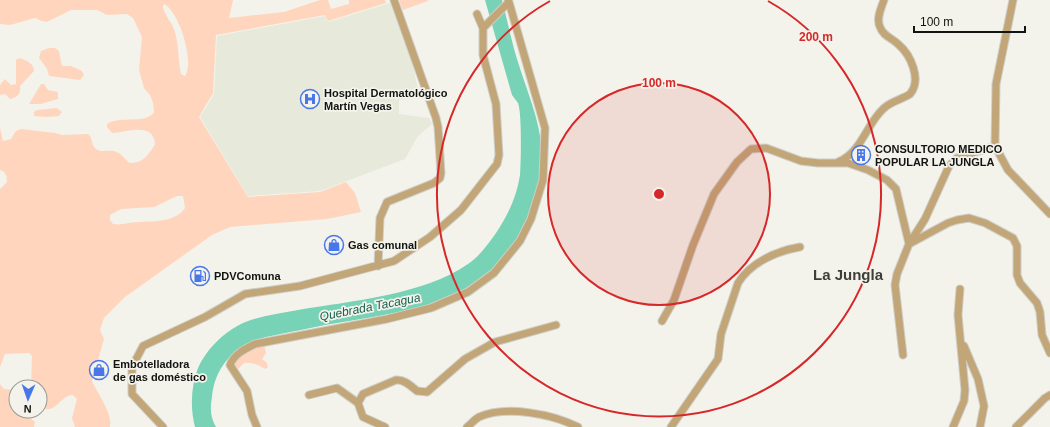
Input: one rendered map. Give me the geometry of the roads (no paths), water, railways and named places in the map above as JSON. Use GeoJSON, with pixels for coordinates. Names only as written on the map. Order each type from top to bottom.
{"type":"FeatureCollection","features":[{"type":"Feature","properties":{"kind":"street"},"geometry":{"type":"LineString","coordinates":[[378,266],[380,218],[387,202],[434,183],[440,178],[441,173],[436,118],[394,0]]}},
{"type":"Feature","properties":{"kind":"street"},"geometry":{"type":"LineString","coordinates":[[836,163],[844,160],[859,144],[882,109],[896,99],[910,94],[916,82],[915,74],[907,56],[899,44],[880,29],[878,21],[884,0]]}},
{"type":"Feature","properties":{"kind":"street"},"geometry":{"type":"LineString","coordinates":[[1013,0],[996,84],[995,146],[1008,170],[1050,214]]}},
{"type":"Feature","properties":{"kind":"street"},"geometry":{"type":"LineString","coordinates":[[257,427],[252,415],[247,391],[230,365],[235,357],[242,351],[255,344],[387,319],[431,308],[468,292],[494,273],[520,241],[531,219],[543,180],[545,128],[507,3],[483,28]]}},
{"type":"Feature","properties":{"kind":"street"},"geometry":{"type":"LineString","coordinates":[[163,427],[132,394],[132,367],[143,346],[204,317],[245,294],[300,286],[378,266],[394,260],[430,237],[449,222],[473,196],[496,164],[499,155],[498,115],[483,55],[483,28],[477,14]]}},
{"type":"Feature","properties":{"kind":"street"},"geometry":{"type":"LineString","coordinates":[[903,355],[895,286],[897,274],[909,244],[925,219],[949,166],[957,158],[995,146]]}},
{"type":"Feature","properties":{"kind":"street"},"geometry":{"type":"LineString","coordinates":[[662,321],[674,300],[693,245],[714,194],[740,158],[750,150],[766,148],[801,161],[818,164],[848,163],[868,170],[892,184],[896,189],[909,244]]}},
{"type":"Feature","properties":{"kind":"street"},"geometry":{"type":"LineString","coordinates":[[909,244],[948,223],[969,218],[985,223],[1013,238],[1018,251],[1017,274],[1020,283],[1037,303],[1040,312],[1042,335],[1050,353]]}},
{"type":"Feature","properties":{"kind":"street"},"geometry":{"type":"LineString","coordinates":[[671,427],[718,359],[721,334],[738,283],[743,276],[764,259],[788,249],[800,247]]}},
{"type":"Feature","properties":{"kind":"street"},"geometry":{"type":"LineString","coordinates":[[953,427],[964,401],[965,390],[958,315],[960,289]]}},
{"type":"Feature","properties":{"kind":"street"},"geometry":{"type":"LineString","coordinates":[[358,404],[363,394],[396,380],[409,384],[417,391],[427,392],[465,359],[495,342],[556,325]]}},
{"type":"Feature","properties":{"kind":"street"},"geometry":{"type":"LineString","coordinates":[[961,339],[978,379],[984,406],[980,427]]}},
{"type":"Feature","properties":{"kind":"street"},"geometry":{"type":"LineString","coordinates":[[309,395],[337,388],[358,404],[363,417],[385,427]]}},
{"type":"Feature","properties":{"kind":"street"},"geometry":{"type":"LineString","coordinates":[[1016,427],[1047,397],[1050,390]]}},
{"type":"Feature","properties":{"kind":"street"},"geometry":{"type":"LineString","coordinates":[[467,427],[478,418],[498,412],[550,416],[564,420],[578,427]]}},
{"type":"Feature","properties":{"kind":"water","name":"Quebrada Tacagua"},"geometry":{"type":"Polygon","coordinates":[[[485,0],[502,0],[517,59],[536,116],[541,140],[542,161],[538,186],[527,219],[512,246],[494,268],[474,284],[451,296],[400,312],[266,337],[245,345],[229,358],[217,375],[211,401],[212,416],[216,427],[195,427],[192,412],[192,397],[194,382],[201,361],[221,338],[239,325],[253,319],[298,310],[363,300],[409,290],[430,283],[450,275],[472,261],[484,250],[496,233],[511,205],[519,183],[521,127],[518,103],[512,95],[485,0]]]}},
{"type":"Feature","properties":{"kind":"place","name":"Hospital Dermatológico Martín Vegas"},"geometry":{"type":"Point","coordinates":[310,99]}},
{"type":"Feature","properties":{"kind":"place","name":"CONSULTORIO MEDICO POPULAR LA JUNGLA"},"geometry":{"type":"Point","coordinates":[861,155]}},
{"type":"Feature","properties":{"kind":"place","name":"Gas comunal"},"geometry":{"type":"Point","coordinates":[334,245]}},
{"type":"Feature","properties":{"kind":"place","name":"PDVComuna"},"geometry":{"type":"Point","coordinates":[200,276]}},
{"type":"Feature","properties":{"kind":"place","name":"Embotelladora de gas doméstico"},"geometry":{"type":"Point","coordinates":[99,370]}},
{"type":"Feature","properties":{"kind":"district","name":"La Jungla"},"geometry":{"type":"Point","coordinates":[848,274]}}]}
